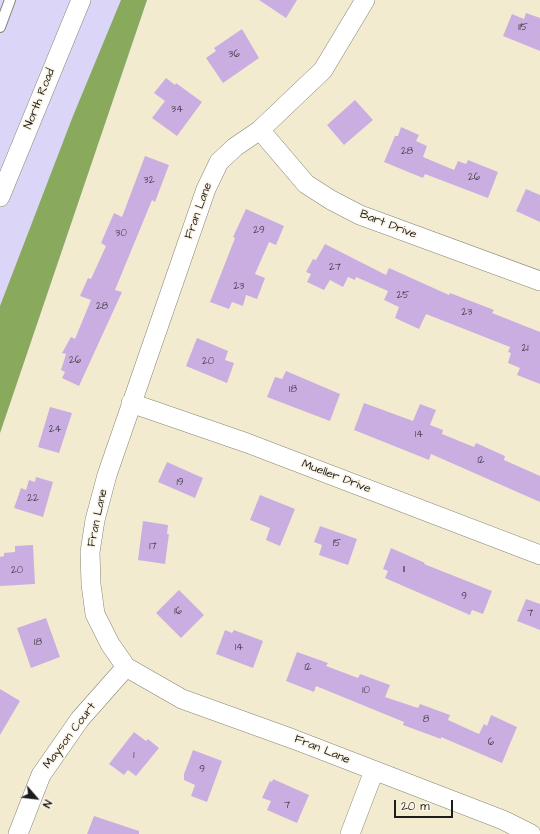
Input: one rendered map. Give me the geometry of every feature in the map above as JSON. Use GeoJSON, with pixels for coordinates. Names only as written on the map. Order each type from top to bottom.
{"type":"FeatureCollection","features":[{"type":"Feature","properties":{"kind":"street","name":"North Road"},"geometry":{"type":"LineString","coordinates":[[0,197],[81,0]]}},
{"type":"Feature","properties":{"kind":"street","name":"Fran Lane"},"geometry":{"type":"LineString","coordinates":[[365,0],[323,70],[260,130],[235,147],[219,162],[206,189],[131,403],[99,505],[90,552],[95,614],[110,644],[126,667],[182,699],[293,739],[503,820],[531,834]]}},
{"type":"Feature","properties":{"kind":"street","name":"Bart Drive"},"geometry":{"type":"LineString","coordinates":[[260,130],[306,184],[331,200],[360,215],[540,282]]}},
{"type":"Feature","properties":{"kind":"street","name":"Mueller Drive"},"geometry":{"type":"LineString","coordinates":[[131,403],[247,443],[540,555]]}},
{"type":"Feature","properties":{"kind":"street","name":"Mayson Court"},"geometry":{"type":"LineString","coordinates":[[18,834],[40,775],[80,719],[126,667]]}},
{"type":"Feature","properties":{"kind":"street"},"geometry":{"type":"LineString","coordinates":[[350,834],[374,771]]}},
{"type":"Feature","properties":{"kind":"lane"},"geometry":{"type":"LineString","coordinates":[[0,27],[10,0]]}},
{"type":"Feature","properties":{"kind":"shaded area"},"geometry":{"type":"Polygon","coordinates":[[[0,0],[147,0],[0,433],[0,0]]]}},
{"type":"Feature","properties":{"kind":"green space"},"geometry":{"type":"Polygon","coordinates":[[[121,0],[147,0],[0,433],[0,306],[73,116],[121,0]]]}},
{"type":"Feature","properties":{"kind":"building"},"geometry":{"type":"Polygon","coordinates":[[[259,0],[297,0],[286,18],[259,0]]]}},
{"type":"Feature","properties":{"kind":"building"},"geometry":{"type":"Polygon","coordinates":[[[526,13],[540,18],[540,51],[503,36],[512,14],[524,19],[526,13]]]}},
{"type":"Feature","properties":{"kind":"building"},"geometry":{"type":"Polygon","coordinates":[[[242,29],[259,58],[223,83],[206,58],[216,51],[214,48],[242,29]]]}},
{"type":"Feature","properties":{"kind":"building"},"geometry":{"type":"Polygon","coordinates":[[[166,78],[175,85],[176,83],[202,102],[177,136],[152,118],[165,101],[154,93],[166,78]]]}},
{"type":"Feature","properties":{"kind":"building"},"geometry":{"type":"Polygon","coordinates":[[[355,100],[373,120],[344,145],[327,125],[355,100]]]}},
{"type":"Feature","properties":{"kind":"building"},"geometry":{"type":"Polygon","coordinates":[[[401,127],[419,135],[416,141],[427,146],[423,157],[454,170],[458,161],[466,164],[468,160],[498,172],[488,198],[425,174],[423,178],[384,162],[395,136],[398,136],[401,127]]]}},
{"type":"Feature","properties":{"kind":"building"},"geometry":{"type":"Polygon","coordinates":[[[145,156],[169,165],[155,202],[152,200],[115,290],[122,292],[79,386],[62,378],[65,372],[61,370],[66,354],[62,353],[71,337],[75,339],[91,300],[80,296],[88,278],[91,279],[106,246],[101,243],[114,213],[122,217],[145,156]]]}},
{"type":"Feature","properties":{"kind":"building"},"geometry":{"type":"Polygon","coordinates":[[[526,189],[540,195],[540,222],[516,211],[526,189]]]}},
{"type":"Feature","properties":{"kind":"building"},"geometry":{"type":"Polygon","coordinates":[[[246,209],[284,226],[276,245],[269,242],[255,274],[265,278],[257,299],[246,295],[243,306],[232,302],[229,309],[210,302],[235,238],[233,237],[246,209]]]}},
{"type":"Feature","properties":{"kind":"building"},"geometry":{"type":"Polygon","coordinates":[[[325,244],[386,275],[389,268],[449,295],[450,293],[494,310],[492,313],[540,332],[540,384],[517,375],[520,368],[508,363],[511,353],[508,352],[510,347],[426,314],[419,329],[395,318],[399,307],[384,300],[388,291],[356,277],[355,280],[348,277],[343,287],[330,280],[324,290],[307,282],[311,274],[306,272],[313,259],[316,260],[325,244]]]}},
{"type":"Feature","properties":{"kind":"building"},"geometry":{"type":"Polygon","coordinates":[[[197,338],[228,351],[225,360],[234,363],[227,383],[186,366],[197,338]]]}},
{"type":"Feature","properties":{"kind":"building"},"geometry":{"type":"Polygon","coordinates":[[[286,371],[340,394],[330,421],[267,397],[275,377],[282,379],[286,371]]]}},
{"type":"Feature","properties":{"kind":"building"},"geometry":{"type":"Polygon","coordinates":[[[364,403],[413,421],[420,404],[436,410],[430,425],[443,430],[442,434],[474,447],[476,443],[505,456],[504,460],[540,476],[540,502],[431,454],[429,460],[354,430],[364,403]]]}},
{"type":"Feature","properties":{"kind":"building"},"geometry":{"type":"Polygon","coordinates":[[[50,407],[72,413],[59,453],[38,447],[50,407]]]}},
{"type":"Feature","properties":{"kind":"building"},"geometry":{"type":"Polygon","coordinates":[[[167,462],[203,478],[195,498],[158,482],[167,462]]]}},
{"type":"Feature","properties":{"kind":"building"},"geometry":{"type":"Polygon","coordinates":[[[36,477],[53,482],[43,517],[14,508],[21,488],[26,490],[29,480],[35,482],[36,477]]]}},
{"type":"Feature","properties":{"kind":"building"},"geometry":{"type":"Polygon","coordinates":[[[260,495],[295,509],[280,546],[266,540],[270,528],[250,520],[260,495]]]}},
{"type":"Feature","properties":{"kind":"building"},"geometry":{"type":"Polygon","coordinates":[[[143,521],[168,525],[167,534],[169,534],[165,564],[138,560],[143,521]]]}},
{"type":"Feature","properties":{"kind":"building"},"geometry":{"type":"Polygon","coordinates":[[[320,526],[357,539],[348,565],[319,555],[322,545],[314,542],[320,526]]]}},
{"type":"Feature","properties":{"kind":"building"},"geometry":{"type":"Polygon","coordinates":[[[33,545],[35,584],[0,586],[0,557],[4,556],[4,553],[15,552],[15,546],[33,545]]]}},
{"type":"Feature","properties":{"kind":"building"},"geometry":{"type":"Polygon","coordinates":[[[391,548],[425,563],[424,564],[492,591],[483,614],[472,610],[470,615],[385,578],[388,571],[383,569],[391,548]]]}},
{"type":"Feature","properties":{"kind":"building"},"geometry":{"type":"Polygon","coordinates":[[[179,590],[204,615],[181,638],[156,613],[179,590]]]}},
{"type":"Feature","properties":{"kind":"building"},"geometry":{"type":"Polygon","coordinates":[[[526,599],[540,604],[540,630],[517,621],[526,599]]]}},
{"type":"Feature","properties":{"kind":"building"},"geometry":{"type":"Polygon","coordinates":[[[46,618],[60,657],[31,668],[17,628],[46,618]]]}},
{"type":"Feature","properties":{"kind":"building"},"geometry":{"type":"Polygon","coordinates":[[[225,630],[232,633],[234,630],[263,641],[253,668],[216,654],[225,630]]]}},
{"type":"Feature","properties":{"kind":"building"},"geometry":{"type":"Polygon","coordinates":[[[297,652],[328,663],[326,666],[358,678],[360,674],[390,685],[385,697],[418,708],[420,704],[450,715],[448,720],[479,734],[484,724],[487,726],[491,715],[517,727],[502,763],[441,737],[441,739],[403,725],[404,722],[316,686],[314,692],[286,681],[297,652]]]}},
{"type":"Feature","properties":{"kind":"building"},"geometry":{"type":"Polygon","coordinates":[[[0,689],[20,701],[0,735],[0,689]]]}},
{"type":"Feature","properties":{"kind":"building"},"geometry":{"type":"Polygon","coordinates":[[[134,732],[146,741],[148,739],[159,748],[136,776],[128,770],[124,775],[109,764],[134,732]]]}},
{"type":"Feature","properties":{"kind":"building"},"geometry":{"type":"Polygon","coordinates":[[[193,750],[222,761],[207,802],[191,796],[195,785],[184,780],[184,774],[193,750]]]}},
{"type":"Feature","properties":{"kind":"building"},"geometry":{"type":"Polygon","coordinates":[[[273,779],[309,795],[297,823],[267,810],[271,801],[262,798],[270,781],[272,782],[273,779]]]}},
{"type":"Feature","properties":{"kind":"building"},"geometry":{"type":"Polygon","coordinates":[[[94,816],[139,831],[139,834],[87,834],[94,816]]]}}]}
